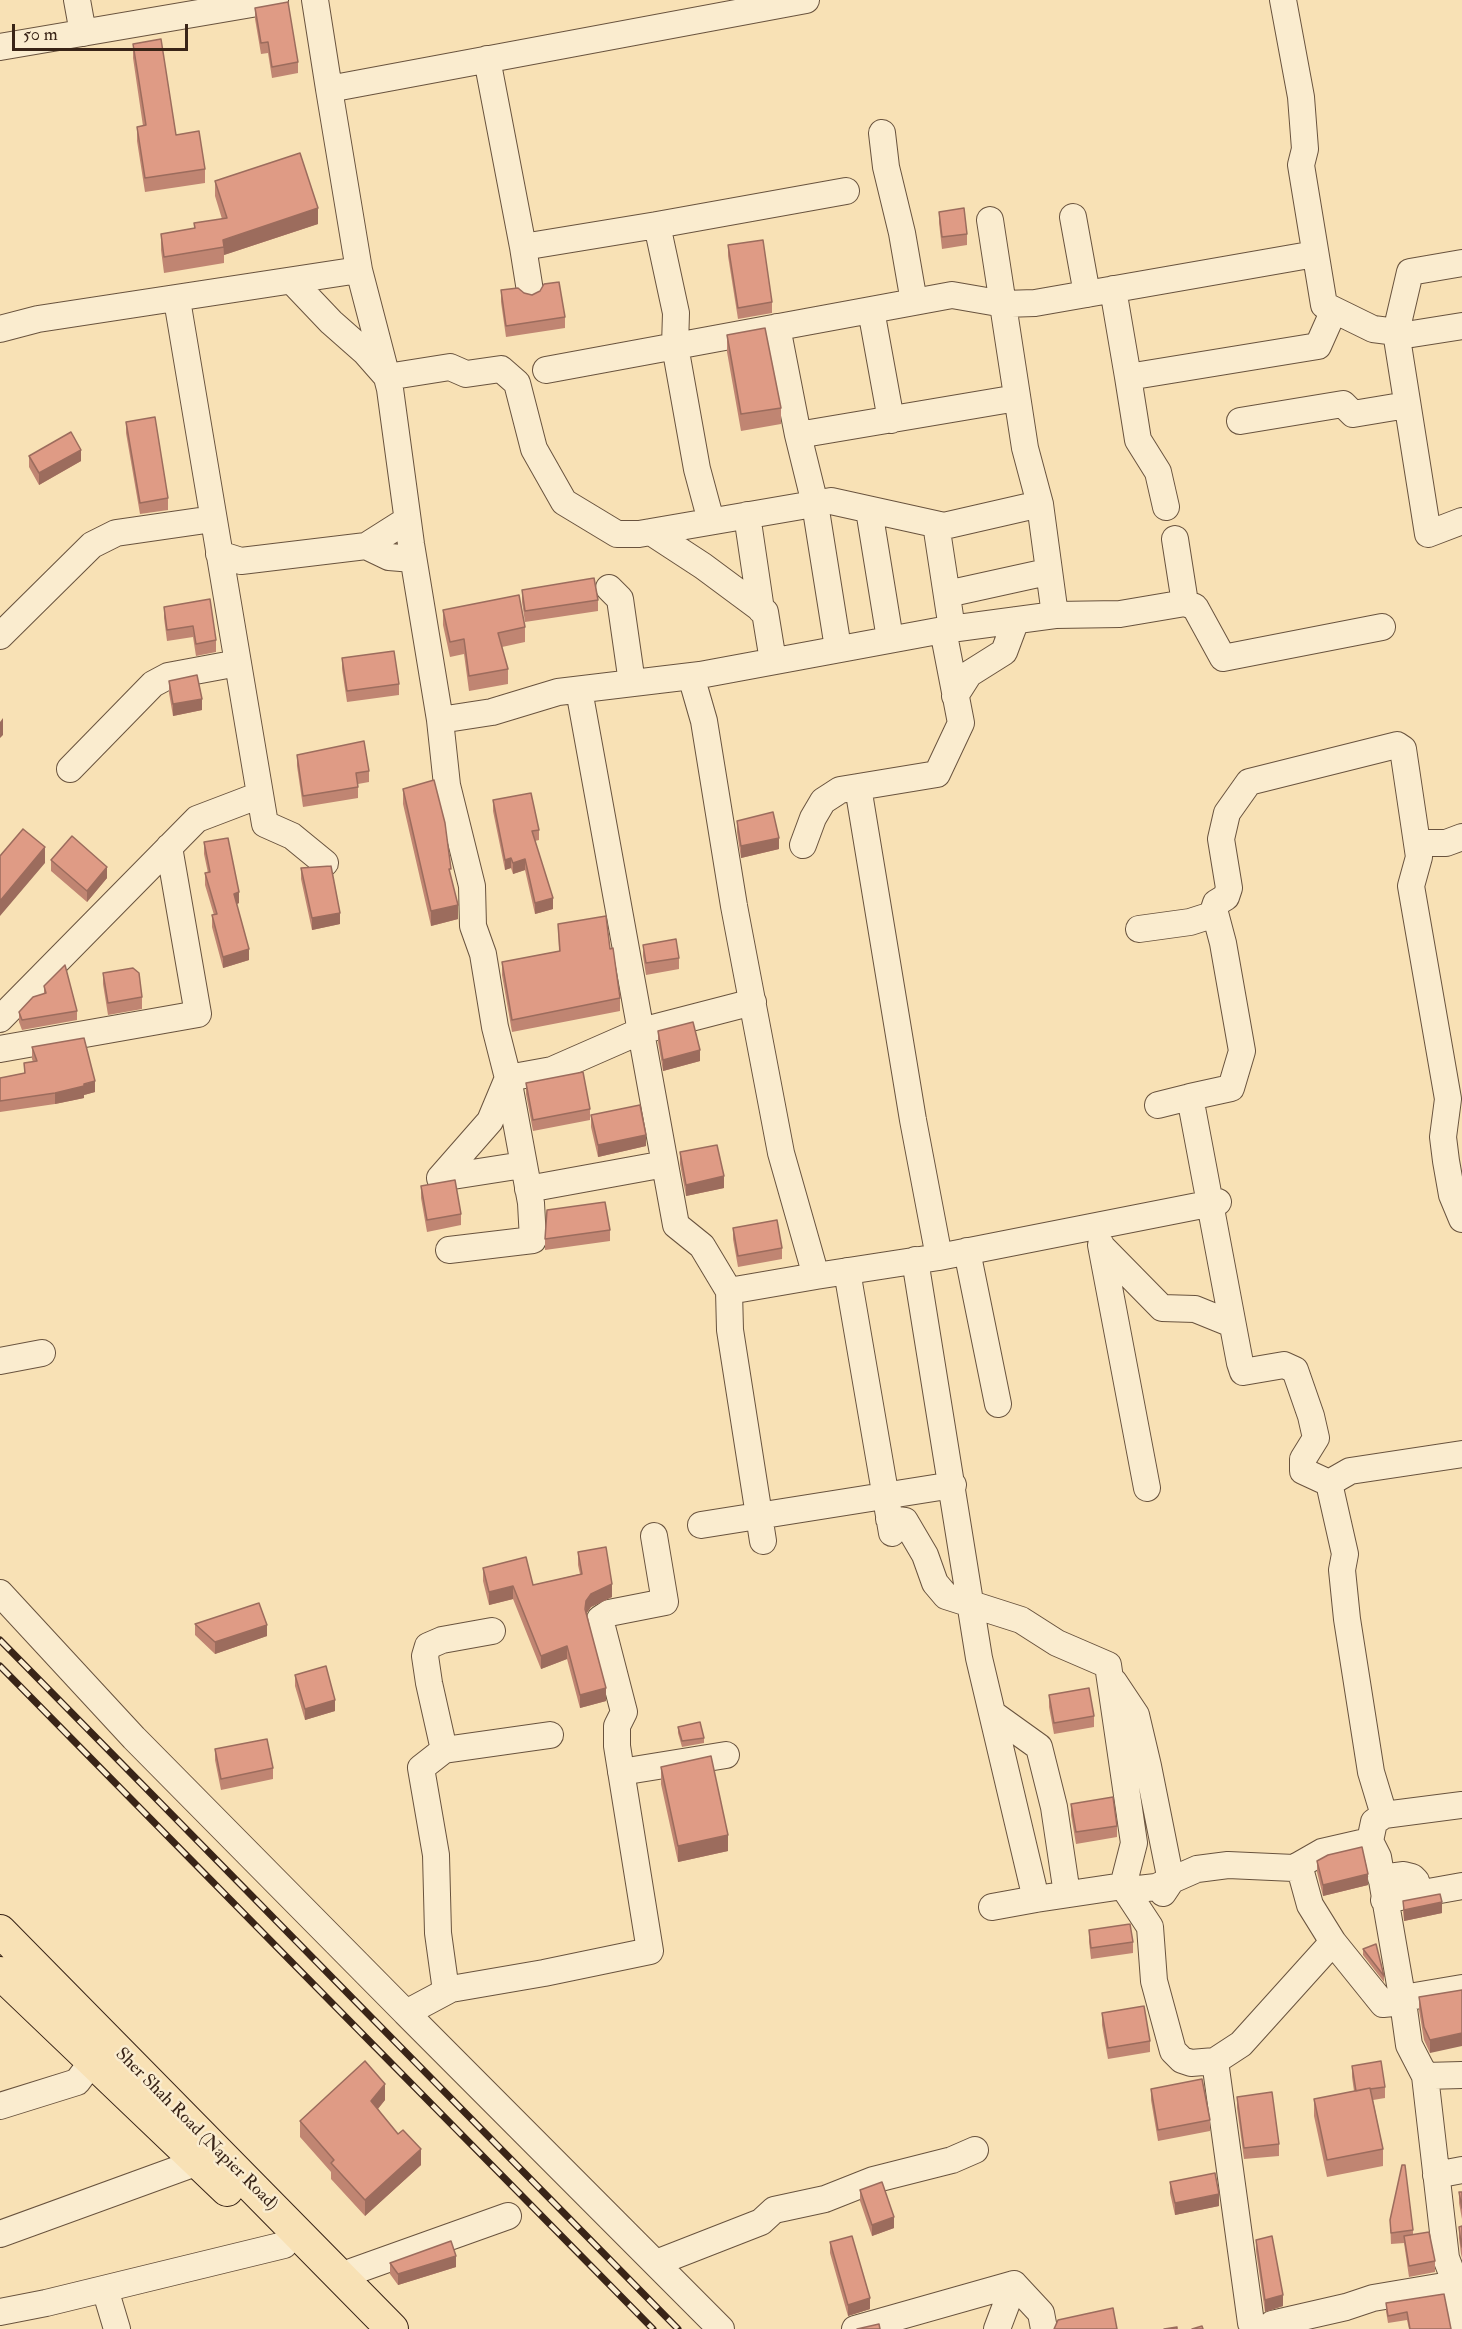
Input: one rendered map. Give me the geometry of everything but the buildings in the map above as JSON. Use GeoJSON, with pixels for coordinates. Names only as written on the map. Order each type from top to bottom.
{"type":"FeatureCollection","features":[{"type":"Feature","properties":{"kind":"main road","name":"Sher Shah Road (Napier Road)"},"geometry":{"type":"LineString","coordinates":[[0,1931],[392,2329]]}},
{"type":"Feature","properties":{"kind":"main road","name":"Sher Shah Road (Napier Road)"},"geometry":{"type":"LineString","coordinates":[[0,1973],[284,2245],[365,2329]]}},
{"type":"Feature","properties":{"kind":"street"},"geometry":{"type":"LineString","coordinates":[[76,0],[83,33]]}},
{"type":"Feature","properties":{"kind":"street"},"geometry":{"type":"LineString","coordinates":[[0,47],[275,0]]}},
{"type":"Feature","properties":{"kind":"street"},"geometry":{"type":"LineString","coordinates":[[315,0],[359,270],[387,377],[413,559],[440,720],[447,785],[472,886],[473,926],[483,954],[495,1027],[508,1078],[526,1177],[533,1240],[449,1250]]}},
{"type":"Feature","properties":{"kind":"street"},"geometry":{"type":"LineString","coordinates":[[329,89],[806,0]]}},
{"type":"Feature","properties":{"kind":"street"},"geometry":{"type":"LineString","coordinates":[[1283,0],[1301,97],[1305,149],[1300,165],[1324,305],[1372,329],[1412,334],[1462,326]]}},
{"type":"Feature","properties":{"kind":"street"},"geometry":{"type":"LineString","coordinates":[[487,59],[530,291]]}},
{"type":"Feature","properties":{"kind":"street"},"geometry":{"type":"LineString","coordinates":[[882,133],[886,167],[902,233],[914,302]]}},
{"type":"Feature","properties":{"kind":"street"},"geometry":{"type":"LineString","coordinates":[[523,247],[846,191]]}},
{"type":"Feature","properties":{"kind":"street"},"geometry":{"type":"LineString","coordinates":[[1073,217],[1087,294]]}},
{"type":"Feature","properties":{"kind":"street"},"geometry":{"type":"LineString","coordinates":[[990,220],[1025,448],[1040,504],[1047,572],[1055,615]]}},
{"type":"Feature","properties":{"kind":"street"},"geometry":{"type":"LineString","coordinates":[[657,225],[676,313],[675,346],[697,469],[711,521]]}},
{"type":"Feature","properties":{"kind":"street"},"geometry":{"type":"LineString","coordinates":[[546,370],[952,295],[1004,304],[1035,303],[1315,254]]}},
{"type":"Feature","properties":{"kind":"street"},"geometry":{"type":"LineString","coordinates":[[1462,262],[1410,272],[1396,332],[1428,534],[1462,521]]}},
{"type":"Feature","properties":{"kind":"street"},"geometry":{"type":"LineString","coordinates":[[0,329],[38,319],[177,300],[359,270]]}},
{"type":"Feature","properties":{"kind":"street"},"geometry":{"type":"LineString","coordinates":[[291,281],[331,322],[365,352],[387,377]]}},
{"type":"Feature","properties":{"kind":"street"},"geometry":{"type":"LineString","coordinates":[[1113,289],[1138,440],[1158,472],[1166,507]]}},
{"type":"Feature","properties":{"kind":"street"},"geometry":{"type":"LineString","coordinates":[[177,300],[265,824],[292,836],[326,863]]}},
{"type":"Feature","properties":{"kind":"street"},"geometry":{"type":"LineString","coordinates":[[871,310],[891,420]]}},
{"type":"Feature","properties":{"kind":"street"},"geometry":{"type":"LineString","coordinates":[[1128,378],[1318,346],[1334,310]]}},
{"type":"Feature","properties":{"kind":"street"},"geometry":{"type":"LineString","coordinates":[[777,327],[798,435],[815,504],[838,648]]}},
{"type":"Feature","properties":{"kind":"street"},"geometry":{"type":"LineString","coordinates":[[387,377],[450,367],[466,374],[501,369],[517,383],[534,449],[564,502],[617,534],[651,532],[831,501],[944,525],[1040,504]]}},
{"type":"Feature","properties":{"kind":"street"},"geometry":{"type":"LineString","coordinates":[[798,435],[1017,398]]}},
{"type":"Feature","properties":{"kind":"street"},"geometry":{"type":"LineString","coordinates":[[1240,421],[1343,404],[1353,414],[1407,405]]}},
{"type":"Feature","properties":{"kind":"street"},"geometry":{"type":"LineString","coordinates":[[869,510],[890,639]]}},
{"type":"Feature","properties":{"kind":"street"},"geometry":{"type":"LineString","coordinates":[[747,515],[761,610]]}},
{"type":"Feature","properties":{"kind":"street"},"geometry":{"type":"LineString","coordinates":[[0,636],[92,545],[116,533],[213,519]]}},
{"type":"Feature","properties":{"kind":"street"},"geometry":{"type":"LineString","coordinates":[[219,554],[242,561],[366,546],[407,520]]}},
{"type":"Feature","properties":{"kind":"street"},"geometry":{"type":"LineString","coordinates":[[803,845],[813,818],[823,801],[840,790],[937,774],[961,723],[955,696],[948,630],[947,594],[936,524]]}},
{"type":"Feature","properties":{"kind":"street"},"geometry":{"type":"LineString","coordinates":[[651,532],[703,566],[765,612],[773,661]]}},
{"type":"Feature","properties":{"kind":"street"},"geometry":{"type":"LineString","coordinates":[[1175,539],[1185,603]]}},
{"type":"Feature","properties":{"kind":"street"},"geometry":{"type":"LineString","coordinates":[[366,546],[390,557],[413,559]]}},
{"type":"Feature","properties":{"kind":"street"},"geometry":{"type":"LineString","coordinates":[[947,594],[1047,572]]}},
{"type":"Feature","properties":{"kind":"street"},"geometry":{"type":"LineString","coordinates":[[609,588],[620,599],[632,683]]}},
{"type":"Feature","properties":{"kind":"street"},"geometry":{"type":"LineString","coordinates":[[440,720],[492,712],[534,698],[579,690],[691,676],[890,639],[1055,615],[1120,614],[1185,603],[1195,607],[1223,658],[1382,627]]}},
{"type":"Feature","properties":{"kind":"street"},"geometry":{"type":"LineString","coordinates":[[955,696],[969,674],[1004,652],[1016,620]]}},
{"type":"Feature","properties":{"kind":"street"},"geometry":{"type":"LineString","coordinates":[[70,769],[153,684],[168,676],[238,663]]}},
{"type":"Feature","properties":{"kind":"street"},"geometry":{"type":"LineString","coordinates":[[691,676],[704,721],[781,1153],[816,1276]]}},
{"type":"Feature","properties":{"kind":"street"},"geometry":{"type":"LineString","coordinates":[[579,690],[676,1225],[702,1246],[729,1291],[730,1330],[764,1541]]}},
{"type":"Feature","properties":{"kind":"street"},"geometry":{"type":"LineString","coordinates":[[1158,1105],[1231,1088],[1242,1052],[1223,943],[1215,914],[1216,903],[1226,897],[1229,888],[1221,839],[1227,813],[1249,782],[1397,745],[1402,749],[1419,857],[1411,886],[1448,1099],[1443,1137],[1446,1161],[1452,1195],[1462,1218]]}},
{"type":"Feature","properties":{"kind":"street"},"geometry":{"type":"LineString","coordinates":[[858,787],[913,1120],[953,1485],[971,1605],[980,1658],[1036,1899]]}},
{"type":"Feature","properties":{"kind":"street"},"geometry":{"type":"LineString","coordinates":[[0,1018],[197,819],[260,795]]}},
{"type":"Feature","properties":{"kind":"street"},"geometry":{"type":"LineString","coordinates":[[1417,843],[1446,843],[1462,837]]}},
{"type":"Feature","properties":{"kind":"street"},"geometry":{"type":"LineString","coordinates":[[0,1049],[198,1014],[169,847]]}},
{"type":"Feature","properties":{"kind":"street"},"geometry":{"type":"LineString","coordinates":[[1139,929],[1190,922],[1215,914]]}},
{"type":"Feature","properties":{"kind":"street"},"geometry":{"type":"LineString","coordinates":[[508,1078],[552,1071],[641,1031],[753,1002]]}},
{"type":"Feature","properties":{"kind":"street"},"geometry":{"type":"LineString","coordinates":[[508,1078],[490,1121],[440,1178],[526,1177],[665,1164]]}},
{"type":"Feature","properties":{"kind":"street"},"geometry":{"type":"LineString","coordinates":[[1190,1097],[1213,1203],[1232,1324],[1243,1372],[1284,1365],[1295,1370],[1316,1438],[1302,1460],[1303,1471],[1329,1483]]}},
{"type":"Feature","properties":{"kind":"street"},"geometry":{"type":"LineString","coordinates":[[729,1291],[967,1251],[1097,1236],[1213,1203]]}},
{"type":"Feature","properties":{"kind":"street"},"geometry":{"type":"LineString","coordinates":[[1097,1236],[1124,1273],[1148,1291],[1162,1308],[1195,1309],[1232,1324]]}},
{"type":"Feature","properties":{"kind":"street"},"geometry":{"type":"LineString","coordinates":[[1097,1236],[1147,1488]]}},
{"type":"Feature","properties":{"kind":"street"},"geometry":{"type":"LineString","coordinates":[[967,1251],[998,1404]]}},
{"type":"Feature","properties":{"kind":"street"},"geometry":{"type":"LineString","coordinates":[[847,1271],[889,1517]]}},
{"type":"Feature","properties":{"kind":"street"},"geometry":{"type":"LineString","coordinates":[[0,1361],[42,1353]]}},
{"type":"Feature","properties":{"kind":"street"},"geometry":{"type":"LineString","coordinates":[[1329,1483],[1350,1471],[1462,1454]]}},
{"type":"Feature","properties":{"kind":"street"},"geometry":{"type":"LineString","coordinates":[[1329,1483],[1345,1554],[1342,1570],[1347,1619],[1371,1772],[1384,1815]]}},
{"type":"Feature","properties":{"kind":"street"},"geometry":{"type":"LineString","coordinates":[[889,1517],[953,1485]]}},
{"type":"Feature","properties":{"kind":"street"},"geometry":{"type":"LineString","coordinates":[[701,1525],[759,1515],[889,1517],[905,1521],[925,1555],[935,1583],[946,1596],[1021,1620],[1057,1643],[1108,1665],[1134,1843],[1123,1886],[1150,1928]]}},
{"type":"Feature","properties":{"kind":"street"},"geometry":{"type":"LineString","coordinates":[[406,2013],[446,1991],[650,1951],[621,1772],[617,1726],[624,1712],[600,1619],[609,1614],[665,1602],[654,1536]]}},
{"type":"Feature","properties":{"kind":"street"},"geometry":{"type":"LineString","coordinates":[[0,1593],[120,1723],[721,2329]]}},
{"type":"Feature","properties":{"kind":"street"},"geometry":{"type":"LineString","coordinates":[[444,1750],[429,1683],[426,1656],[428,1646],[442,1640],[492,1630]]}},
{"type":"Feature","properties":{"kind":"street"},"geometry":{"type":"LineString","coordinates":[[1109,1674],[1136,1715],[1171,1881],[1162,1894],[1150,1928],[1154,1981],[1173,2051],[1182,2060],[1191,2063],[1215,2061],[1241,2044],[1333,1942]]}},
{"type":"Feature","properties":{"kind":"street"},"geometry":{"type":"LineString","coordinates":[[993,1714],[1039,1748],[1054,1807],[1067,1894]]}},
{"type":"Feature","properties":{"kind":"street"},"geometry":{"type":"LineString","coordinates":[[446,1991],[438,1933],[436,1855],[421,1768],[444,1750],[550,1735]]}},
{"type":"Feature","properties":{"kind":"street"},"geometry":{"type":"LineString","coordinates":[[621,1772],[726,1755]]}},
{"type":"Feature","properties":{"kind":"street"},"geometry":{"type":"LineString","coordinates":[[1462,1805],[1384,1815],[1374,1822],[1370,1841],[1378,1857],[1409,2045],[1425,2076],[1446,2258],[1456,2284],[1462,2322]]}},
{"type":"Feature","properties":{"kind":"street"},"geometry":{"type":"LineString","coordinates":[[992,1907],[1123,1886],[1138,1889],[1156,1887],[1197,1869],[1228,1865],[1294,1868],[1322,1852],[1370,1841]]}},
{"type":"Feature","properties":{"kind":"street"},"geometry":{"type":"LineString","coordinates":[[1299,1865],[1311,1905],[1333,1942],[1383,2004],[1462,1988]]}},
{"type":"Feature","properties":{"kind":"street"},"geometry":{"type":"LineString","coordinates":[[1383,1889],[1419,1894],[1462,1886]]}},
{"type":"Feature","properties":{"kind":"street"},"geometry":{"type":"LineString","coordinates":[[1215,2061],[1251,2323],[1254,2329]]}},
{"type":"Feature","properties":{"kind":"street"},"geometry":{"type":"LineString","coordinates":[[0,2106],[77,2082],[92,2062]]}},
{"type":"Feature","properties":{"kind":"street"},"geometry":{"type":"LineString","coordinates":[[1425,2076],[1462,2075]]}},
{"type":"Feature","properties":{"kind":"street"},"geometry":{"type":"LineString","coordinates":[[656,2263],[761,2222],[774,2210],[825,2199],[873,2180],[952,2160],[975,2150]]}},
{"type":"Feature","properties":{"kind":"street"},"geometry":{"type":"LineString","coordinates":[[0,2234],[198,2163]]}},
{"type":"Feature","properties":{"kind":"street"},"geometry":{"type":"LineString","coordinates":[[1436,2175],[1462,2170]]}},
{"type":"Feature","properties":{"kind":"street"},"geometry":{"type":"LineString","coordinates":[[340,2276],[508,2216]]}},
{"type":"Feature","properties":{"kind":"street"},"geometry":{"type":"LineString","coordinates":[[17,2316],[105,2289],[284,2245]]}},
{"type":"Feature","properties":{"kind":"street"},"geometry":{"type":"LineString","coordinates":[[855,2329],[1014,2284]]}},
{"type":"Feature","properties":{"kind":"street"},"geometry":{"type":"LineString","coordinates":[[997,2329],[1014,2284]]}},
{"type":"Feature","properties":{"kind":"street"},"geometry":{"type":"LineString","coordinates":[[1014,2284],[1041,2313],[1044,2329]]}},
{"type":"Feature","properties":{"kind":"street"},"geometry":{"type":"LineString","coordinates":[[1267,2329],[1272,2324],[1346,2307],[1373,2298],[1456,2284]]}},
{"type":"Feature","properties":{"kind":"street"},"geometry":{"type":"LineString","coordinates":[[105,2289],[117,2329]]}},
{"type":"Feature","properties":{"kind":"street"},"geometry":{"type":"LineString","coordinates":[[903,2314],[925,2329]]}},
{"type":"Feature","properties":{"kind":"railway"},"geometry":{"type":"LineString","coordinates":[[0,1640],[678,2329]]}},
{"type":"Feature","properties":{"kind":"railway"},"geometry":{"type":"LineString","coordinates":[[0,1666],[653,2329]]}}]}
